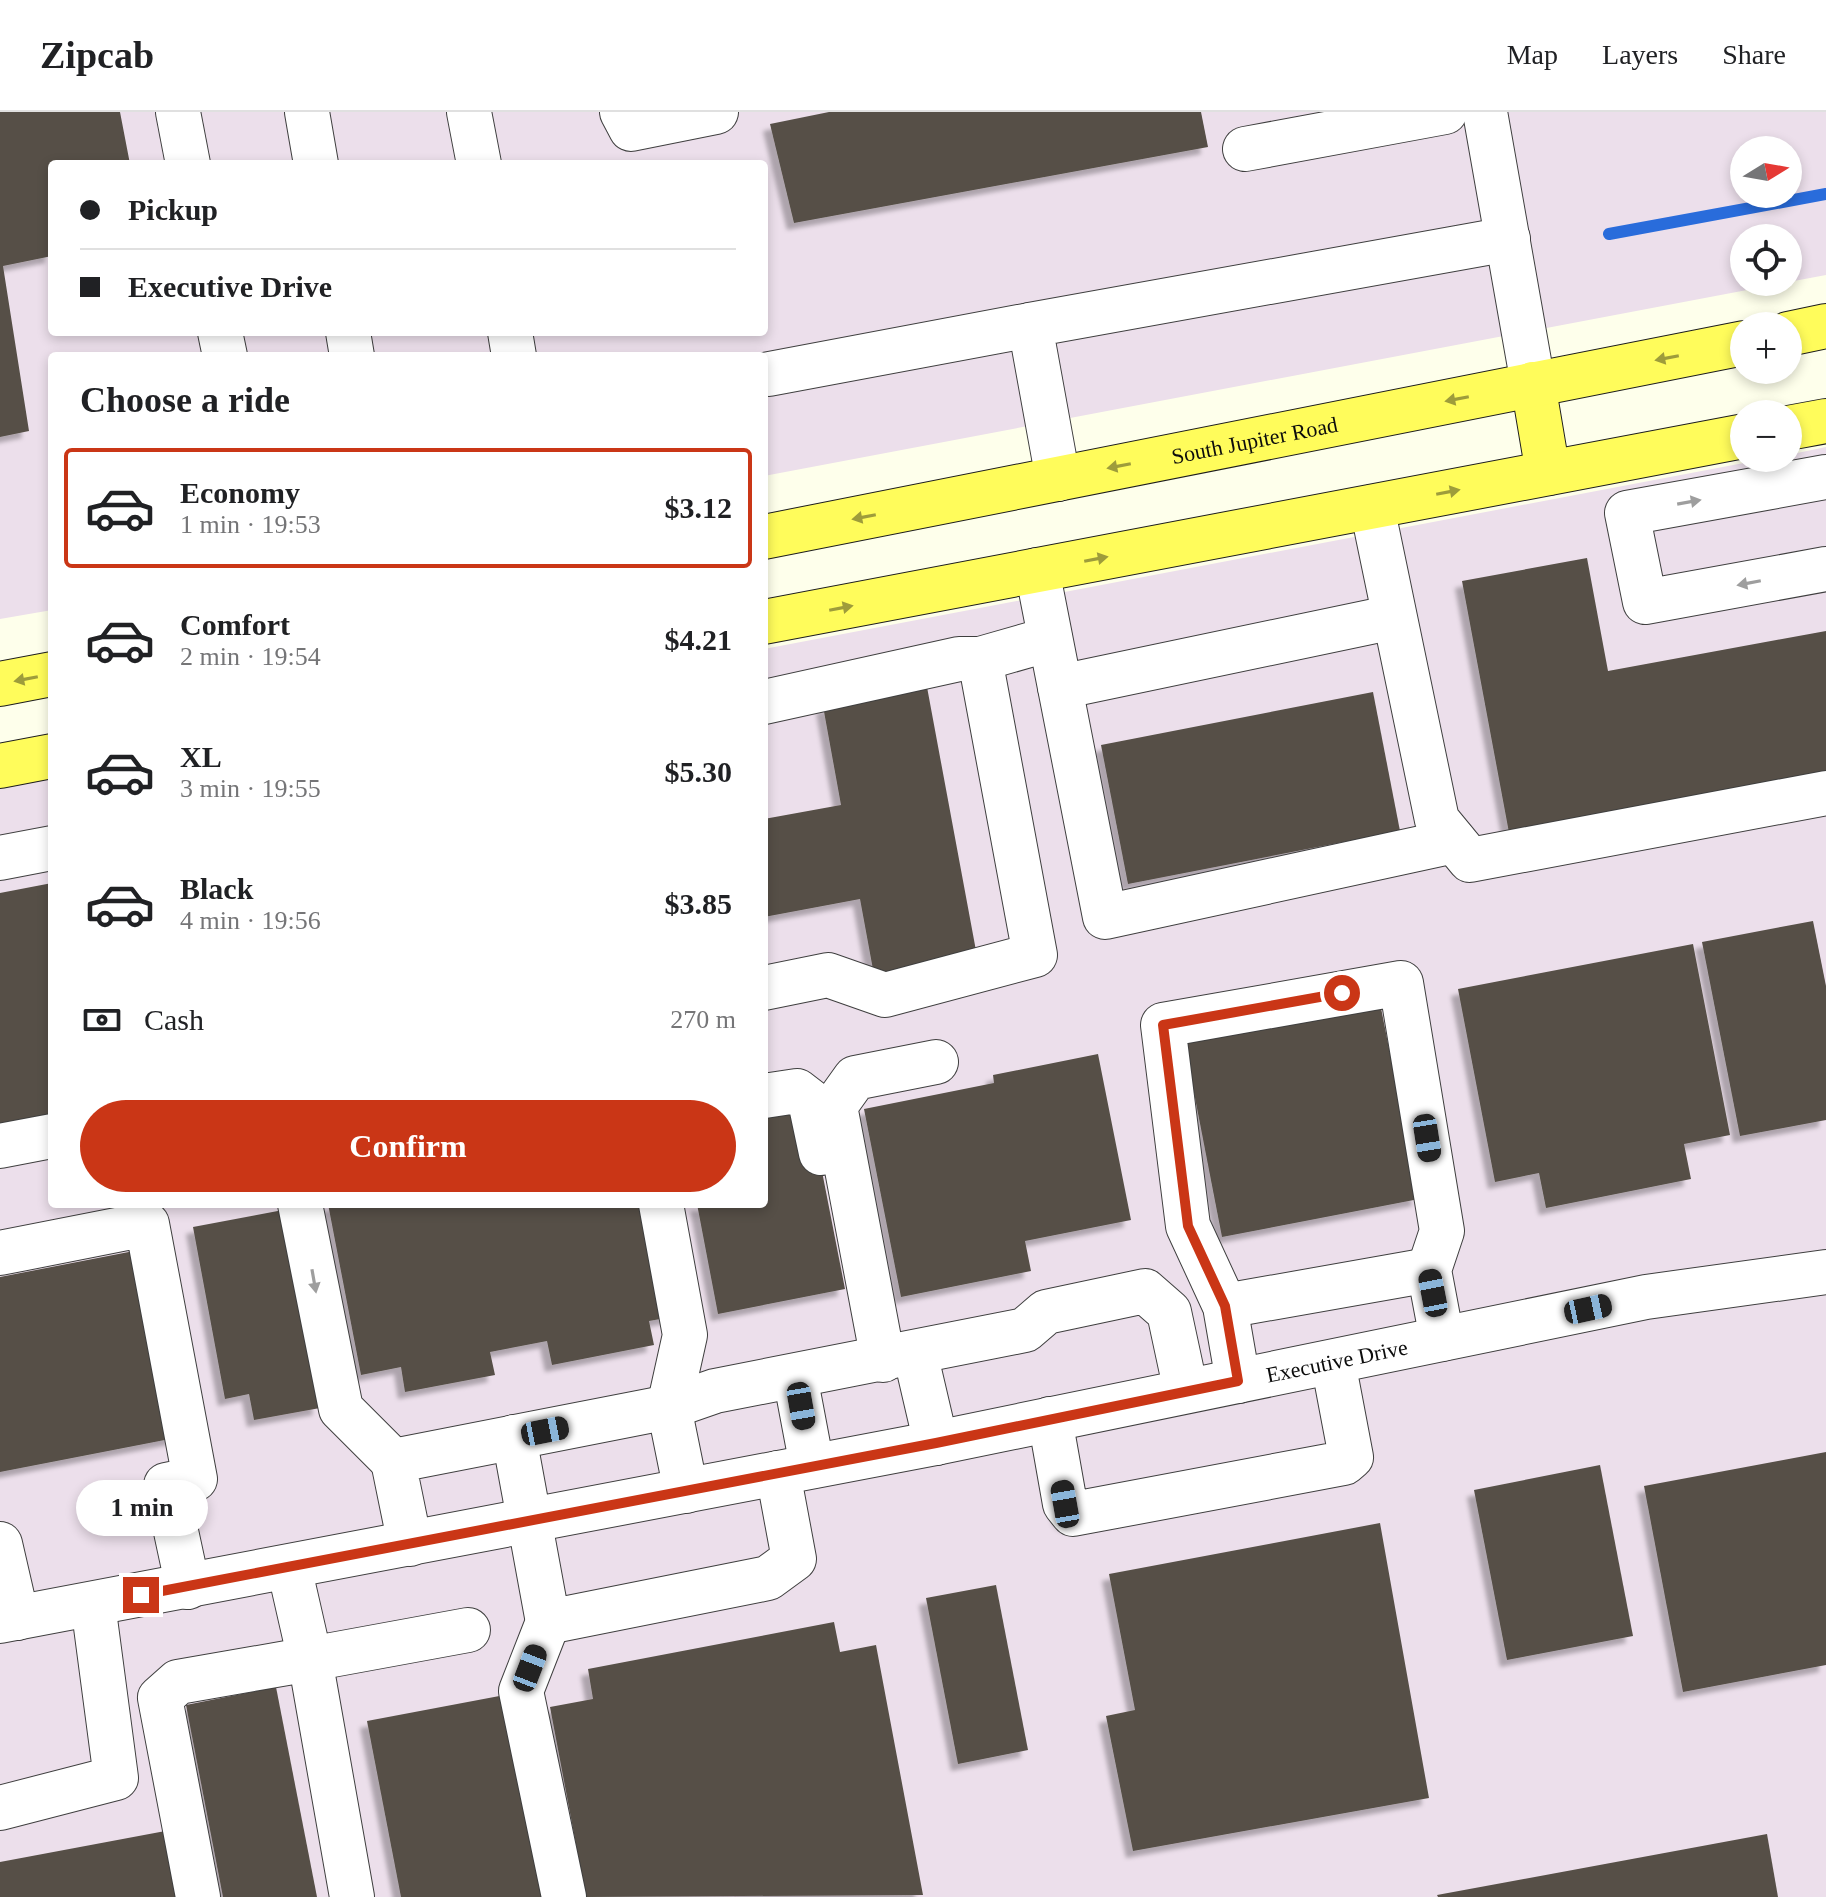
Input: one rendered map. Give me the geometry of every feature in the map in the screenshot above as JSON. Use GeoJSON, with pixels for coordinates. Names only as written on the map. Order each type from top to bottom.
{"type":"FeatureCollection","features":[{"type":"Feature","properties":{"kind":"main road"},"geometry":{"type":"LineString","coordinates":[[1802,331],[1826,326]]}},
{"type":"Feature","properties":{"kind":"main road","name":"South Jupiter Road"},"geometry":{"type":"LineString","coordinates":[[768,536],[1730,346]]}},
{"type":"Feature","properties":{"kind":"main road"},"geometry":{"type":"LineString","coordinates":[[1533,384],[1548,473]]}},
{"type":"Feature","properties":{"kind":"main road"},"geometry":{"type":"LineString","coordinates":[[1802,425],[1826,421]]}},
{"type":"Feature","properties":{"kind":"main road"},"geometry":{"type":"LineString","coordinates":[[768,621],[1730,439]]}},
{"type":"Feature","properties":{"kind":"main road"},"geometry":{"type":"LineString","coordinates":[[0,684],[48,675]]}},
{"type":"Feature","properties":{"kind":"main road"},"geometry":{"type":"LineString","coordinates":[[0,766],[48,757]]}},
{"type":"Feature","properties":{"kind":"street"},"geometry":{"type":"LineString","coordinates":[[178,112],[187,160]]}},
{"type":"Feature","properties":{"kind":"street"},"geometry":{"type":"LineString","coordinates":[[307,112],[315,160]]}},
{"type":"Feature","properties":{"kind":"street"},"geometry":{"type":"LineString","coordinates":[[469,112],[478,160]]}},
{"type":"Feature","properties":{"kind":"street"},"geometry":{"type":"LineString","coordinates":[[622,112],[631,129],[716,112]]}},
{"type":"Feature","properties":{"kind":"street"},"geometry":{"type":"LineString","coordinates":[[1245,149],[1445,112]]}},
{"type":"Feature","properties":{"kind":"street"},"geometry":{"type":"LineString","coordinates":[[1485,112],[1533,384]]}},
{"type":"Feature","properties":{"kind":"street"},"geometry":{"type":"LineString","coordinates":[[769,374],[1508,239]]}},
{"type":"Feature","properties":{"kind":"street"},"geometry":{"type":"LineString","coordinates":[[1030,325],[1058,479]]}},
{"type":"Feature","properties":{"kind":"street"},"geometry":{"type":"LineString","coordinates":[[1826,477],[1752,474],[1627,513],[1645,602],[1826,569]]}},
{"type":"Feature","properties":{"kind":"street"},"geometry":{"type":"LineString","coordinates":[[1372,507],[1437,820],[1470,860],[1826,793]]}},
{"type":"Feature","properties":{"kind":"street"},"geometry":{"type":"LineString","coordinates":[[1037,570],[1105,917],[1454,841]]}},
{"type":"Feature","properties":{"kind":"street"},"geometry":{"type":"LineString","coordinates":[[1060,687],[1394,617]]}},
{"type":"Feature","properties":{"kind":"street"},"geometry":{"type":"LineString","coordinates":[[768,701],[959,659],[980,659],[1050,639]]}},
{"type":"Feature","properties":{"kind":"street"},"geometry":{"type":"LineString","coordinates":[[768,987],[828,975],[885,995],[1035,955],[980,659]]}},
{"type":"Feature","properties":{"kind":"street"},"geometry":{"type":"LineString","coordinates":[[0,858],[48,849]]}},
{"type":"Feature","properties":{"kind":"street"},"geometry":{"type":"LineString","coordinates":[[1238,1381],[1225,1306],[1188,1226],[1163,1025],[1401,983],[1442,1231],[1429,1270],[1442,1339]]}},
{"type":"Feature","properties":{"kind":"street"},"geometry":{"type":"LineString","coordinates":[[887,1359],[835,1106],[855,1078],[936,1062]]}},
{"type":"Feature","properties":{"kind":"street"},"geometry":{"type":"LineString","coordinates":[[768,1095],[797,1091],[810,1101],[887,1359],[936,1443]]}},
{"type":"Feature","properties":{"kind":"street"},"geometry":{"type":"LineString","coordinates":[[0,1146],[48,1137]]}},
{"type":"Feature","properties":{"kind":"street"},"geometry":{"type":"LineString","coordinates":[[301,1208],[341,1409],[393,1461],[410,1544]]}},
{"type":"Feature","properties":{"kind":"street"},"geometry":{"type":"LineString","coordinates":[[662,1208],[685,1335],[669,1407],[686,1491]]}},
{"type":"Feature","properties":{"kind":"street"},"geometry":{"type":"LineString","coordinates":[[675,1208],[715,1391]]}},
{"type":"Feature","properties":{"kind":"street"},"geometry":{"type":"LineString","coordinates":[[0,1253],[147,1224],[195,1479],[166,1485],[188,1587]]}},
{"type":"Feature","properties":{"kind":"street"},"geometry":{"type":"LineString","coordinates":[[1225,1306],[1429,1270]]}},
{"type":"Feature","properties":{"kind":"street","name":"Executive Drive"},"geometry":{"type":"LineString","coordinates":[[9,1620],[936,1443],[1646,1297],[1826,1272]]}},
{"type":"Feature","properties":{"kind":"street"},"geometry":{"type":"LineString","coordinates":[[393,1461],[669,1407],[715,1391],[1025,1330],[1046,1312],[1145,1291],[1169,1312],[1186,1391]]}},
{"type":"Feature","properties":{"kind":"street"},"geometry":{"type":"LineString","coordinates":[[1050,1419],[1065,1504],[1073,1514],[1344,1463],[1351,1457],[1333,1362]]}},
{"type":"Feature","properties":{"kind":"street"},"geometry":{"type":"LineString","coordinates":[[548,1622],[768,1578],[794,1559],[795,1376]]}},
{"type":"Feature","properties":{"kind":"street"},"geometry":{"type":"LineString","coordinates":[[514,1437],[548,1622],[521,1691],[564,1897]]}},
{"type":"Feature","properties":{"kind":"street"},"geometry":{"type":"LineString","coordinates":[[0,1544],[9,1620]]}},
{"type":"Feature","properties":{"kind":"street"},"geometry":{"type":"LineString","coordinates":[[289,1567],[310,1659],[352,1897]]}},
{"type":"Feature","properties":{"kind":"street"},"geometry":{"type":"LineString","coordinates":[[0,1808],[116,1778],[93,1604]]}},
{"type":"Feature","properties":{"kind":"street"},"geometry":{"type":"LineString","coordinates":[[198,1897],[160,1698],[178,1682],[468,1630]]}},
{"type":"Feature","properties":{"kind":"shaded area"},"geometry":{"type":"Polygon","coordinates":[[[0,112],[1826,112],[1826,275],[1802,280],[1802,224],[1730,224],[1730,293],[768,475],[768,352],[48,352],[48,611],[0,619],[0,112]]]}},
{"type":"Feature","properties":{"kind":"shaded area"},"geometry":{"type":"Polygon","coordinates":[[[1826,447],[1826,1897],[0,1897],[0,788],[48,780],[48,1208],[768,1208],[768,648],[1730,466],[1730,472],[1802,472],[1802,452],[1826,447]]]}},
{"type":"Feature","properties":{"kind":"building"},"geometry":{"type":"Polygon","coordinates":[[[0,112],[120,112],[129,160],[48,160],[48,257],[3,266],[29,431],[0,437],[0,112]]]}},
{"type":"Feature","properties":{"kind":"building"},"geometry":{"type":"Polygon","coordinates":[[[829,112],[1201,112],[1208,147],[794,223],[770,124],[829,112]]]}},
{"type":"Feature","properties":{"kind":"building"},"geometry":{"type":"Polygon","coordinates":[[[1587,558],[1608,671],[1826,631],[1826,779],[1510,838],[1462,581],[1587,558]]]}},
{"type":"Feature","properties":{"kind":"building"},"geometry":{"type":"Polygon","coordinates":[[[927,687],[977,956],[874,975],[860,899],[768,916],[768,818],[841,805],[823,706],[927,687]]]}},
{"type":"Feature","properties":{"kind":"building"},"geometry":{"type":"Polygon","coordinates":[[[1373,692],[1400,831],[1128,884],[1101,745],[1373,692]]]}},
{"type":"Feature","properties":{"kind":"building"},"geometry":{"type":"Polygon","coordinates":[[[48,884],[48,1128],[0,1137],[0,893],[48,884]]]}},
{"type":"Feature","properties":{"kind":"building"},"geometry":{"type":"Polygon","coordinates":[[[1813,921],[1826,986],[1826,1120],[1740,1136],[1702,942],[1813,921]]]}},
{"type":"Feature","properties":{"kind":"building"},"geometry":{"type":"Polygon","coordinates":[[[1693,944],[1730,1135],[1684,1144],[1691,1179],[1546,1208],[1539,1173],[1495,1182],[1458,989],[1693,944]]]}},
{"type":"Feature","properties":{"kind":"building"},"geometry":{"type":"Polygon","coordinates":[[[1380,1003],[1419,1199],[1222,1237],[1184,1041],[1380,1003]]]}},
{"type":"Feature","properties":{"kind":"building"},"geometry":{"type":"Polygon","coordinates":[[[1098,1054],[1131,1220],[1025,1241],[1031,1271],[901,1297],[864,1109],[994,1083],[993,1075],[1098,1054]]]}},
{"type":"Feature","properties":{"kind":"building"},"geometry":{"type":"Polygon","coordinates":[[[809,1105],[845,1289],[718,1314],[698,1208],[768,1208],[768,1113],[809,1105]]]}},
{"type":"Feature","properties":{"kind":"building"},"geometry":{"type":"Polygon","coordinates":[[[329,1208],[657,1208],[677,1316],[649,1321],[654,1345],[552,1365],[547,1341],[490,1352],[495,1375],[405,1392],[401,1367],[361,1375],[329,1208]]]}},
{"type":"Feature","properties":{"kind":"building"},"geometry":{"type":"Polygon","coordinates":[[[283,1210],[320,1408],[254,1420],[249,1394],[225,1399],[193,1227],[283,1210]]]}},
{"type":"Feature","properties":{"kind":"building"},"geometry":{"type":"Polygon","coordinates":[[[139,1250],[175,1438],[0,1472],[0,1277],[139,1250]]]}},
{"type":"Feature","properties":{"kind":"building"},"geometry":{"type":"Polygon","coordinates":[[[1826,1452],[1826,1665],[1683,1692],[1644,1486],[1826,1452]]]}},
{"type":"Feature","properties":{"kind":"building"},"geometry":{"type":"Polygon","coordinates":[[[1600,1465],[1633,1636],[1507,1660],[1474,1490],[1600,1465]]]}},
{"type":"Feature","properties":{"kind":"building"},"geometry":{"type":"Polygon","coordinates":[[[1380,1523],[1429,1798],[1133,1851],[1106,1716],[1135,1710],[1109,1574],[1380,1523]]]}},
{"type":"Feature","properties":{"kind":"building"},"geometry":{"type":"Polygon","coordinates":[[[996,1585],[1028,1750],[958,1764],[926,1598],[996,1585]]]}},
{"type":"Feature","properties":{"kind":"building"},"geometry":{"type":"Polygon","coordinates":[[[834,1622],[840,1652],[876,1645],[923,1895],[586,1897],[550,1707],[593,1699],[588,1669],[834,1622]]]}},
{"type":"Feature","properties":{"kind":"building"},"geometry":{"type":"Polygon","coordinates":[[[276,1687],[317,1897],[223,1897],[186,1705],[276,1687]]]}},
{"type":"Feature","properties":{"kind":"building"},"geometry":{"type":"Polygon","coordinates":[[[510,1694],[548,1897],[401,1897],[367,1721],[510,1694]]]}},
{"type":"Feature","properties":{"kind":"building"},"geometry":{"type":"Polygon","coordinates":[[[176,1829],[189,1897],[0,1897],[0,1862],[176,1829]]]}},
{"type":"Feature","properties":{"kind":"building"},"geometry":{"type":"Polygon","coordinates":[[[1767,1834],[1778,1897],[1437,1895],[1767,1834]]]}},
{"type":"Feature","properties":{"kind":"waterway"},"geometry":{"type":"LineString","coordinates":[[1609,234],[1826,194]]}},
{"type":"Feature","properties":{"kind":"route"},"geometry":{"type":"LineString","coordinates":[[141,1595],[936,1443],[1238,1381],[1225,1306],[1188,1226],[1163,1025],[1342,993]]}}]}
